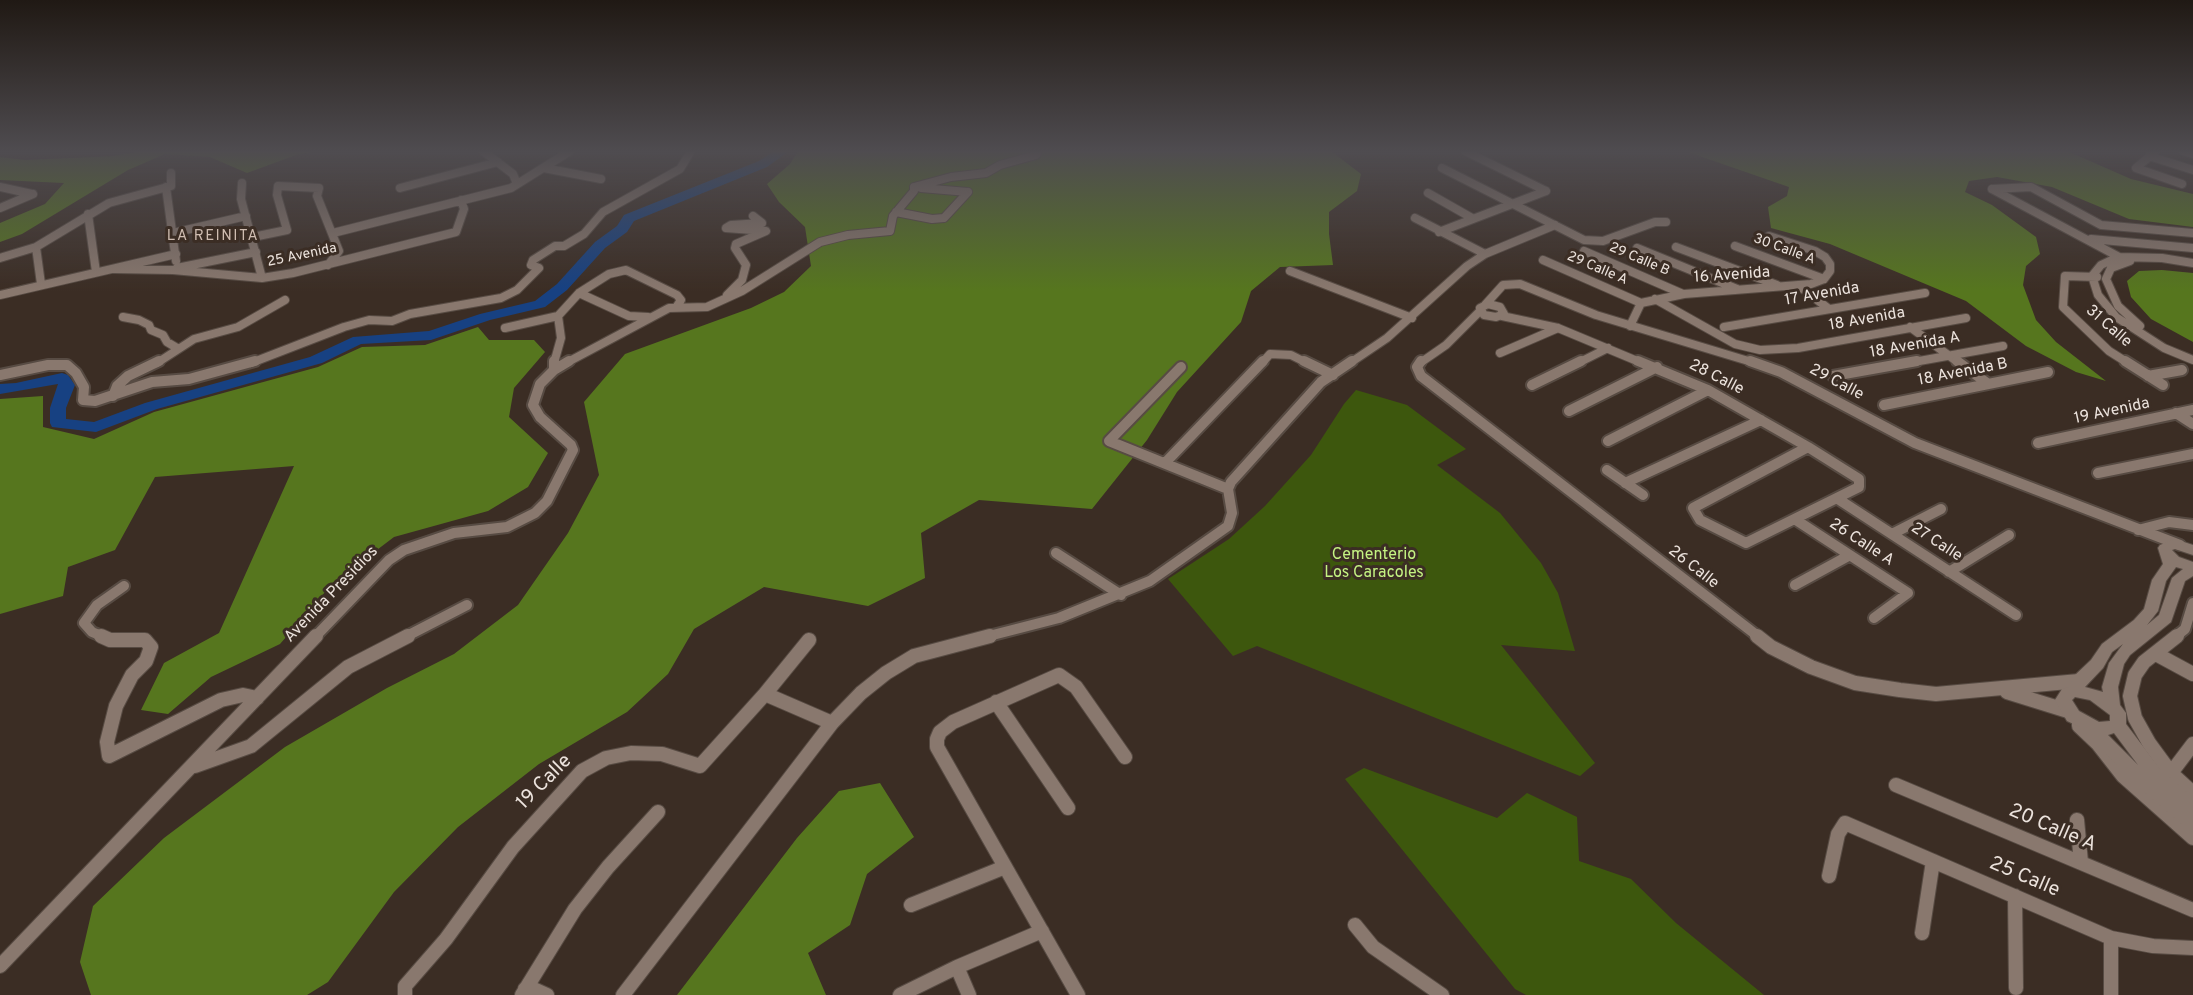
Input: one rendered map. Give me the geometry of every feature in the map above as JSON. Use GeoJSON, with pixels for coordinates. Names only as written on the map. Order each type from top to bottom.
{"type":"FeatureCollection","features":[{"type":"Feature","properties":{"kind":"street"},"geometry":{"type":"LineString","coordinates":[[0,208],[25,197]]}},
{"type":"Feature","properties":{"kind":"street"},"geometry":{"type":"LineString","coordinates":[[0,258],[36,247],[88,214],[109,203],[129,197]]}},
{"type":"Feature","properties":{"kind":"street"},"geometry":{"type":"LineString","coordinates":[[170,197],[176,254],[174,269],[256,252]]}},
{"type":"Feature","properties":{"kind":"street"},"geometry":{"type":"LineString","coordinates":[[241,197],[262,279]]}},
{"type":"Feature","properties":{"kind":"street"},"geometry":{"type":"LineString","coordinates":[[252,237],[287,230],[278,197]]}},
{"type":"Feature","properties":{"kind":"street"},"geometry":{"type":"LineString","coordinates":[[318,197],[339,251],[327,265]]}},
{"type":"Feature","properties":{"kind":"street"},"geometry":{"type":"LineString","coordinates":[[333,233],[470,197]]}},
{"type":"Feature","properties":{"kind":"street"},"geometry":{"type":"LineString","coordinates":[[0,375],[48,365],[67,366],[76,373],[84,387],[83,400],[95,400],[152,382],[189,380],[250,363],[344,327],[369,320],[393,321],[410,314],[501,298],[517,290],[539,268],[531,265],[533,260],[555,246],[564,246],[584,234],[603,212],[630,197]]}},
{"type":"Feature","properties":{"kind":"street","name":"Avenida Presidios"},"geometry":{"type":"LineString","coordinates":[[0,966],[389,560],[404,550],[454,533],[507,527],[535,513],[547,501],[573,450],[571,445],[540,417],[533,405],[540,384],[554,370],[598,344],[677,306],[702,307],[742,291],[820,242],[848,235],[890,231],[893,216],[908,197]]}},
{"type":"Feature","properties":{"kind":"street"},"geometry":{"type":"LineString","coordinates":[[896,212],[932,219],[944,218],[963,197]]}},
{"type":"Feature","properties":{"kind":"street"},"geometry":{"type":"LineString","coordinates":[[1436,197],[1472,218]]}},
{"type":"Feature","properties":{"kind":"street"},"geometry":{"type":"LineString","coordinates":[[1500,197],[1584,240],[1594,242],[1617,237],[1655,222],[1666,222]]}},
{"type":"Feature","properties":{"kind":"street"},"geometry":{"type":"LineString","coordinates":[[1439,232],[1530,197]]}},
{"type":"Feature","properties":{"kind":"street"},"geometry":{"type":"LineString","coordinates":[[2008,197],[2127,261],[2193,265]]}},
{"type":"Feature","properties":{"kind":"street"},"geometry":{"type":"LineString","coordinates":[[2050,197],[2101,225],[2193,233]]}},
{"type":"Feature","properties":{"kind":"street","name":"25 Avenida"},"geometry":{"type":"LineString","coordinates":[[114,269],[174,269],[262,279],[456,232],[464,208],[461,200]]}},
{"type":"Feature","properties":{"kind":"street"},"geometry":{"type":"LineString","coordinates":[[88,214],[96,272]]}},
{"type":"Feature","properties":{"kind":"street"},"geometry":{"type":"LineString","coordinates":[[173,234],[246,216]]}},
{"type":"Feature","properties":{"kind":"street"},"geometry":{"type":"LineString","coordinates":[[720,301],[742,280],[746,265],[735,248],[736,244],[766,231],[726,228],[731,225],[762,223],[753,216]]}},
{"type":"Feature","properties":{"kind":"street"},"geometry":{"type":"LineString","coordinates":[[1415,218],[1485,254]]}},
{"type":"Feature","properties":{"kind":"street"},"geometry":{"type":"LineString","coordinates":[[623,995],[832,723],[861,693],[886,673],[914,656],[1059,618],[1121,595],[1150,581],[1228,526],[1232,513],[1228,489],[1237,475],[1314,390],[1412,318],[1467,266],[1485,254],[1555,225]]}},
{"type":"Feature","properties":{"kind":"street"},"geometry":{"type":"LineString","coordinates":[[1769,236],[1815,251],[1825,257],[1831,269],[1824,279]]}},
{"type":"Feature","properties":{"kind":"street"},"geometry":{"type":"LineString","coordinates":[[2084,239],[2193,248]]}},
{"type":"Feature","properties":{"kind":"street","name":"30 Calle A"},"geometry":{"type":"LineString","coordinates":[[1735,246],[1824,279]]}},
{"type":"Feature","properties":{"kind":"street"},"geometry":{"type":"LineString","coordinates":[[36,247],[40,284]]}},
{"type":"Feature","properties":{"kind":"street"},"geometry":{"type":"LineString","coordinates":[[1676,247],[1782,287]]}},
{"type":"Feature","properties":{"kind":"street"},"geometry":{"type":"LineString","coordinates":[[1637,248],[1740,290]]}},
{"type":"Feature","properties":{"kind":"street","name":"29 Calle B"},"geometry":{"type":"LineString","coordinates":[[1584,252],[1684,294]]}},
{"type":"Feature","properties":{"kind":"street","name":"25 Avenida"},"geometry":{"type":"LineString","coordinates":[[0,295],[176,254]]}},
{"type":"Feature","properties":{"kind":"street"},"geometry":{"type":"LineString","coordinates":[[2092,276],[2101,265],[2118,257],[2151,257],[2193,265]]}},
{"type":"Feature","properties":{"kind":"street","name":"29 Calle A"},"geometry":{"type":"LineString","coordinates":[[1542,260],[1641,303]]}},
{"type":"Feature","properties":{"kind":"street"},"geometry":{"type":"LineString","coordinates":[[2127,261],[2111,268],[2106,279],[2112,298],[2130,318],[2155,336],[2193,355]]}},
{"type":"Feature","properties":{"kind":"street"},"geometry":{"type":"LineString","coordinates":[[505,328],[558,316],[579,292],[622,269],[677,295],[681,300],[677,306]]}},
{"type":"Feature","properties":{"kind":"street"},"geometry":{"type":"LineString","coordinates":[[1290,271],[1412,318]]}},
{"type":"Feature","properties":{"kind":"street","name":"31 Calle"},"geometry":{"type":"LineString","coordinates":[[2092,276],[2065,276],[2064,308],[2109,351],[2163,385]]}},
{"type":"Feature","properties":{"kind":"street"},"geometry":{"type":"LineString","coordinates":[[2092,276],[2106,279]]}},
{"type":"Feature","properties":{"kind":"street"},"geometry":{"type":"LineString","coordinates":[[2092,276],[2098,295],[2115,317],[2164,348],[2193,360]]}},
{"type":"Feature","properties":{"kind":"street","name":"16 Avenida"},"geometry":{"type":"LineString","coordinates":[[1641,303],[1684,294],[1799,286],[1824,279]]}},
{"type":"Feature","properties":{"kind":"street","name":"29 Calle"},"geometry":{"type":"LineString","coordinates":[[1497,291],[1503,285],[1530,287],[1596,315],[1781,372],[1916,443],[2138,531],[2187,547]]}},
{"type":"Feature","properties":{"kind":"street"},"geometry":{"type":"LineString","coordinates":[[1799,286],[1829,309]]}},
{"type":"Feature","properties":{"kind":"street"},"geometry":{"type":"LineString","coordinates":[[1461,330],[1497,291]]}},
{"type":"Feature","properties":{"kind":"street"},"geometry":{"type":"LineString","coordinates":[[1461,330],[1501,313],[1497,291]]}},
{"type":"Feature","properties":{"kind":"street"},"geometry":{"type":"LineString","coordinates":[[579,292],[629,316],[651,317]]}},
{"type":"Feature","properties":{"kind":"street","name":"17 Avenida"},"geometry":{"type":"LineString","coordinates":[[1724,327],[1925,293]]}},
{"type":"Feature","properties":{"kind":"street","name":"18 Avenida"},"geometry":{"type":"LineString","coordinates":[[1655,299],[1735,344],[1774,351],[1966,318]]}},
{"type":"Feature","properties":{"kind":"street"},"geometry":{"type":"LineString","coordinates":[[113,396],[117,386],[128,376],[154,364],[177,348],[194,339],[238,327],[285,300]]}},
{"type":"Feature","properties":{"kind":"street"},"geometry":{"type":"LineString","coordinates":[[1630,326],[1641,303]]}},
{"type":"Feature","properties":{"kind":"street","name":"28 Calle"},"geometry":{"type":"LineString","coordinates":[[1482,308],[1494,305],[1501,313],[1553,327],[1657,367],[1708,390],[1859,479],[1859,487],[1838,499]]}},
{"type":"Feature","properties":{"kind":"street"},"geometry":{"type":"LineString","coordinates":[[554,370],[554,361],[561,338],[558,316]]}},
{"type":"Feature","properties":{"kind":"street"},"geometry":{"type":"LineString","coordinates":[[123,317],[149,325],[151,330],[163,335],[167,342],[177,348]]}},
{"type":"Feature","properties":{"kind":"street"},"geometry":{"type":"LineString","coordinates":[[1500,353],[1553,327]]}},
{"type":"Feature","properties":{"kind":"street"},"geometry":{"type":"LineString","coordinates":[[1910,327],[1988,383]]}},
{"type":"Feature","properties":{"kind":"street","name":"26 Calle"},"geometry":{"type":"LineString","coordinates":[[1461,330],[1446,345],[1421,361],[1417,367],[1421,376],[1771,647],[1811,667],[1855,682],[1936,694],[2036,686],[2074,688]]}},
{"type":"Feature","properties":{"kind":"street","name":"18 Avenida A"},"geometry":{"type":"LineString","coordinates":[[1833,376],[2003,346]]}},
{"type":"Feature","properties":{"kind":"street"},"geometry":{"type":"LineString","coordinates":[[1532,385],[1608,348]]}},
{"type":"Feature","properties":{"kind":"street"},"geometry":{"type":"LineString","coordinates":[[1165,463],[1270,354],[1291,355],[1333,375]]}},
{"type":"Feature","properties":{"kind":"street"},"geometry":{"type":"LineString","coordinates":[[1569,411],[1657,367]]}},
{"type":"Feature","properties":{"kind":"street"},"geometry":{"type":"LineString","coordinates":[[1181,368],[1109,439],[1112,443],[1228,489]]}},
{"type":"Feature","properties":{"kind":"street"},"geometry":{"type":"LineString","coordinates":[[2148,376],[2182,370]]}},
{"type":"Feature","properties":{"kind":"street","name":"18 Avenida B"},"geometry":{"type":"LineString","coordinates":[[1884,405],[2048,372]]}},
{"type":"Feature","properties":{"kind":"street"},"geometry":{"type":"LineString","coordinates":[[1608,441],[1708,390]]}},
{"type":"Feature","properties":{"kind":"street","name":"19 Avenida"},"geometry":{"type":"LineString","coordinates":[[2038,443],[2193,410]]}},
{"type":"Feature","properties":{"kind":"street"},"geometry":{"type":"LineString","coordinates":[[2176,413],[2193,424]]}},
{"type":"Feature","properties":{"kind":"street"},"geometry":{"type":"LineString","coordinates":[[1625,483],[1761,420]]}},
{"type":"Feature","properties":{"kind":"street"},"geometry":{"type":"LineString","coordinates":[[1808,447],[1693,508],[1700,520],[1746,543],[1838,499]]}},
{"type":"Feature","properties":{"kind":"street"},"geometry":{"type":"LineString","coordinates":[[2098,473],[2193,454]]}},
{"type":"Feature","properties":{"kind":"street"},"geometry":{"type":"LineString","coordinates":[[1607,470],[1642,495]]}},
{"type":"Feature","properties":{"kind":"street","name":"27 Calle"},"geometry":{"type":"LineString","coordinates":[[1838,499],[2016,615]]}},
{"type":"Feature","properties":{"kind":"street"},"geometry":{"type":"LineString","coordinates":[[1892,534],[1941,509]]}},
{"type":"Feature","properties":{"kind":"street","name":"26 Calle A"},"geometry":{"type":"LineString","coordinates":[[1796,520],[1908,593],[1874,618]]}},
{"type":"Feature","properties":{"kind":"street"},"geometry":{"type":"LineString","coordinates":[[2164,523],[2168,533],[2187,547]]}},
{"type":"Feature","properties":{"kind":"street"},"geometry":{"type":"LineString","coordinates":[[2138,531],[2164,523],[2193,525]]}},
{"type":"Feature","properties":{"kind":"street","name":"29 Calle"},"geometry":{"type":"LineString","coordinates":[[2138,531],[2167,554]]}},
{"type":"Feature","properties":{"kind":"street"},"geometry":{"type":"LineString","coordinates":[[1949,572],[2009,535]]}},
{"type":"Feature","properties":{"kind":"street"},"geometry":{"type":"LineString","coordinates":[[2187,547],[2170,545],[2167,554],[2169,565],[2159,580],[2151,611],[2139,624],[2107,648],[2097,664],[2063,700],[2078,719],[2144,782],[2193,824]]}},
{"type":"Feature","properties":{"kind":"street"},"geometry":{"type":"LineString","coordinates":[[1056,553],[1121,595]]}},
{"type":"Feature","properties":{"kind":"street"},"geometry":{"type":"LineString","coordinates":[[2167,554],[2181,564],[2193,568]]}},
{"type":"Feature","properties":{"kind":"street"},"geometry":{"type":"LineString","coordinates":[[1795,585],[1850,555]]}},
{"type":"Feature","properties":{"kind":"street"},"geometry":{"type":"LineString","coordinates":[[2112,706],[2110,687],[2117,663],[2125,651],[2166,618],[2180,578],[2193,568]]}},
{"type":"Feature","properties":{"kind":"street"},"geometry":{"type":"LineString","coordinates":[[124,586],[96,605],[84,623],[92,632],[110,640],[145,640],[151,647],[146,661],[132,675],[116,706],[107,742],[109,756],[221,699],[243,695],[257,698]]}},
{"type":"Feature","properties":{"kind":"street"},"geometry":{"type":"LineString","coordinates":[[2193,603],[2189,631],[2144,662],[2135,675],[2130,696],[2135,718],[2144,735],[2171,772],[2193,792]]}},
{"type":"Feature","properties":{"kind":"street"},"geometry":{"type":"LineString","coordinates":[[192,767],[251,746],[348,667],[467,604]]}},
{"type":"Feature","properties":{"kind":"street","name":"19 Calle"},"geometry":{"type":"LineString","coordinates":[[405,995],[405,986],[446,939],[513,847],[582,771],[606,758],[631,753],[662,754],[684,759],[700,766],[765,694],[809,640]]}},
{"type":"Feature","properties":{"kind":"street"},"geometry":{"type":"LineString","coordinates":[[2156,654],[2193,674]]}},
{"type":"Feature","properties":{"kind":"street"},"geometry":{"type":"LineString","coordinates":[[1078,995],[937,747],[937,739],[946,726],[1059,675],[1076,687],[1125,757]]}},
{"type":"Feature","properties":{"kind":"street"},"geometry":{"type":"LineString","coordinates":[[2074,688],[2094,695],[2112,706],[2118,714],[2118,725],[2155,775],[2193,809]]}},
{"type":"Feature","properties":{"kind":"street","name":"26 Calle"},"geometry":{"type":"LineString","coordinates":[[1985,690],[2013,693],[2078,719]]}},
{"type":"Feature","properties":{"kind":"street"},"geometry":{"type":"LineString","coordinates":[[765,694],[832,723]]}},
{"type":"Feature","properties":{"kind":"street"},"geometry":{"type":"LineString","coordinates":[[996,702],[1068,808]]}},
{"type":"Feature","properties":{"kind":"street"},"geometry":{"type":"LineString","coordinates":[[2078,719],[2106,729],[2118,725]]}},
{"type":"Feature","properties":{"kind":"street"},"geometry":{"type":"LineString","coordinates":[[2078,719],[2079,726],[2098,744],[2122,776],[2193,838]]}},
{"type":"Feature","properties":{"kind":"street"},"geometry":{"type":"LineString","coordinates":[[2171,772],[2193,744]]}},
{"type":"Feature","properties":{"kind":"street","name":"20 Calle A"},"geometry":{"type":"LineString","coordinates":[[1896,785],[2193,910]]}},
{"type":"Feature","properties":{"kind":"street"},"geometry":{"type":"LineString","coordinates":[[547,995],[524,992],[575,909],[608,867],[658,812]]}},
{"type":"Feature","properties":{"kind":"street"},"geometry":{"type":"LineString","coordinates":[[2077,820],[2081,862]]}},
{"type":"Feature","properties":{"kind":"street","name":"25 Calle"},"geometry":{"type":"LineString","coordinates":[[1829,876],[1838,834],[1845,823],[2110,938],[2154,946],[2193,948]]}},
{"type":"Feature","properties":{"kind":"street"},"geometry":{"type":"LineString","coordinates":[[1922,933],[1933,861]]}},
{"type":"Feature","properties":{"kind":"street"},"geometry":{"type":"LineString","coordinates":[[911,905],[1005,867]]}},
{"type":"Feature","properties":{"kind":"street"},"geometry":{"type":"LineString","coordinates":[[2015,896],[2016,988]]}},
{"type":"Feature","properties":{"kind":"street"},"geometry":{"type":"LineString","coordinates":[[1355,925],[1373,946],[1442,995]]}},
{"type":"Feature","properties":{"kind":"street"},"geometry":{"type":"LineString","coordinates":[[900,995],[957,967],[1041,931]]}},
{"type":"Feature","properties":{"kind":"street"},"geometry":{"type":"LineString","coordinates":[[2110,938],[2111,995]]}},
{"type":"Feature","properties":{"kind":"street"},"geometry":{"type":"LineString","coordinates":[[957,967],[969,995]]}},
{"type":"Feature","properties":{"kind":"green space"},"geometry":{"type":"Polygon","coordinates":[[[51,197],[83,197],[22,234],[0,242],[0,223],[45,204],[51,197]]]}},
{"type":"Feature","properties":{"kind":"green space"},"geometry":{"type":"Polygon","coordinates":[[[776,197],[1348,197],[1329,212],[1333,265],[1280,267],[1251,291],[1241,322],[1177,392],[1147,440],[1092,509],[979,500],[921,533],[925,578],[868,606],[764,587],[694,629],[668,674],[627,712],[539,764],[458,827],[394,892],[328,982],[307,995],[91,995],[80,962],[93,906],[164,838],[285,747],[387,688],[454,654],[518,605],[568,533],[599,475],[584,402],[625,354],[751,308],[784,292],[811,266],[805,227],[776,197]]]}},
{"type":"Feature","properties":{"kind":"green space"},"geometry":{"type":"Polygon","coordinates":[[[1785,197],[1976,197],[1992,205],[2036,237],[2040,254],[2026,266],[2023,285],[2036,320],[2056,342],[2106,381],[2076,372],[2026,346],[1966,301],[1830,244],[1771,228],[1768,207],[1785,197]]]}},
{"type":"Feature","properties":{"kind":"green space"},"geometry":{"type":"Polygon","coordinates":[[[2077,197],[2193,197],[2193,227],[2129,219],[2077,197]]]}},
{"type":"Feature","properties":{"kind":"green space"},"geometry":{"type":"Polygon","coordinates":[[[2162,270],[2193,273],[2193,342],[2151,319],[2131,297],[2127,281],[2139,271],[2162,270]]]}},
{"type":"Feature","properties":{"kind":"green space"},"geometry":{"type":"Polygon","coordinates":[[[478,327],[489,340],[534,340],[545,352],[514,388],[509,417],[548,453],[528,487],[488,511],[394,537],[332,584],[280,644],[211,677],[168,714],[141,710],[164,663],[219,633],[294,466],[155,477],[115,550],[68,567],[63,596],[0,614],[0,399],[43,396],[43,427],[94,439],[154,412],[318,367],[362,347],[425,345],[478,327]]]}},
{"type":"Feature","properties":{"kind":"green space","name":"Cementerio Los Caracoles"},"geometry":{"type":"Polygon","coordinates":[[[1356,390],[1407,405],[1466,449],[1437,465],[1500,513],[1541,563],[1558,593],[1575,651],[1501,645],[1595,763],[1580,776],[1257,646],[1233,656],[1168,579],[1229,539],[1265,506],[1311,455],[1344,404],[1356,390]]]}},
{"type":"Feature","properties":{"kind":"green space"},"geometry":{"type":"Polygon","coordinates":[[[1364,768],[1497,818],[1527,793],[1577,817],[1579,861],[1631,879],[1676,923],[1764,995],[1526,995],[1515,989],[1345,779],[1364,768]]]}},
{"type":"Feature","properties":{"kind":"green space"},"geometry":{"type":"Polygon","coordinates":[[[880,783],[914,837],[867,874],[850,925],[808,953],[826,995],[677,995],[797,838],[839,791],[880,783]]]}},
{"type":"Feature","properties":{"kind":"waterway"},"geometry":{"type":"LineString","coordinates":[[0,389],[16,388],[62,378],[67,385],[58,408],[58,423],[96,427],[151,406],[316,360],[358,340],[431,335],[485,317],[540,304],[562,287],[600,245],[622,229],[629,218],[680,197]]}},
{"type":"Feature","properties":{"kind":"district","name":"LA REINITA"},"geometry":{"type":"Point","coordinates":[213,237]}}]}
